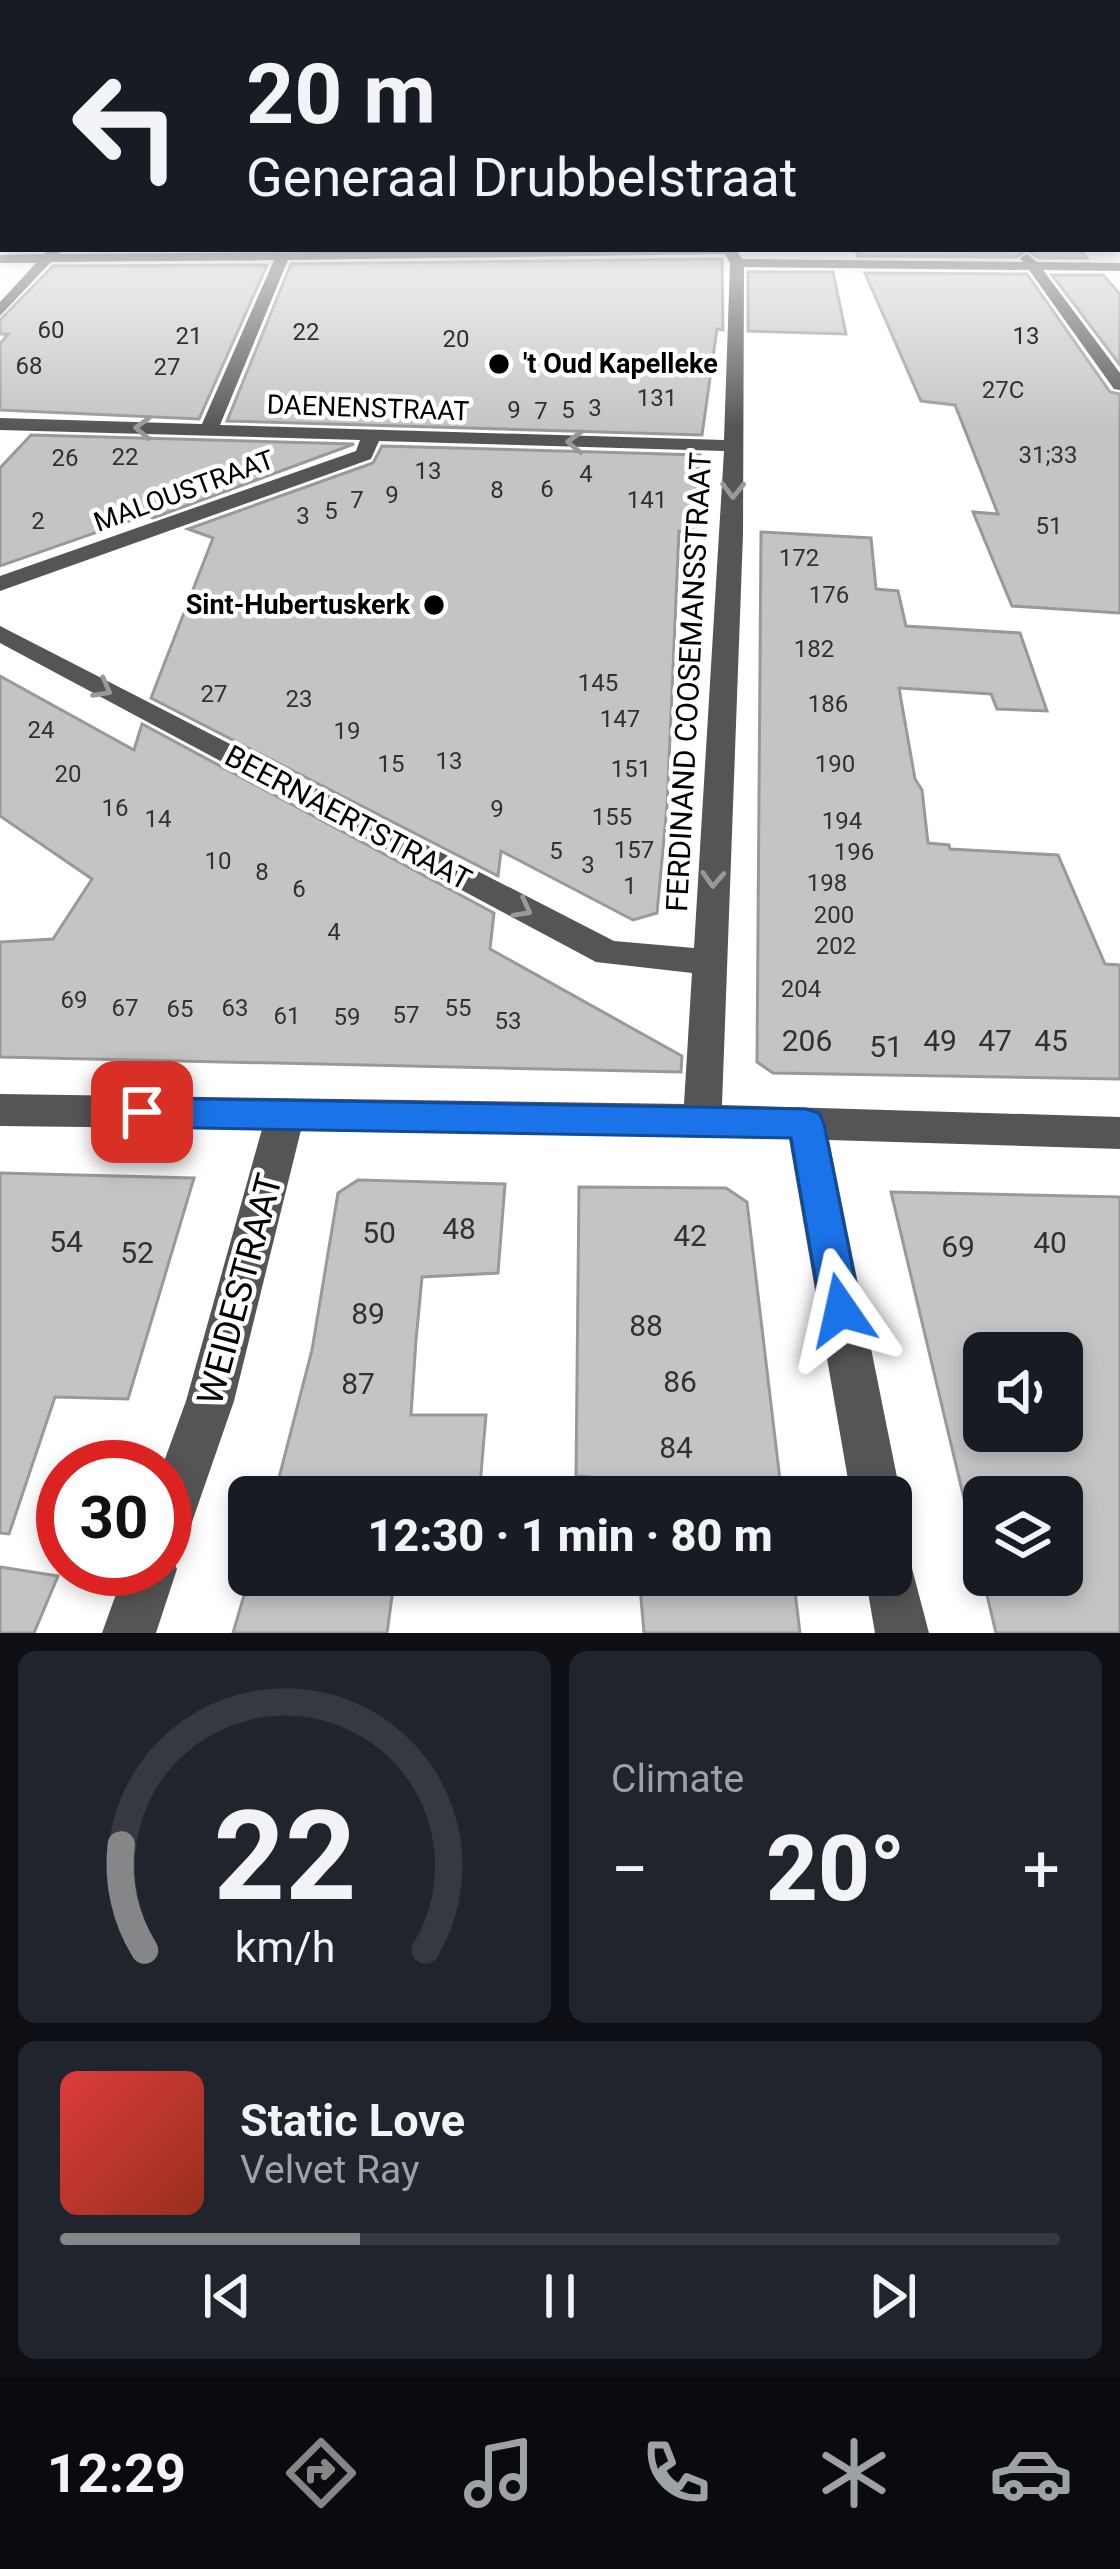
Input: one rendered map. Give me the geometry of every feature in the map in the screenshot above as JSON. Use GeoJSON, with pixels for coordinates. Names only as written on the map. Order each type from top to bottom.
{"type":"FeatureCollection","features":[{"type":"Feature","properties":{"kind":"street"},"geometry":{"type":"LineString","coordinates":[[0,311],[31,277]]}},
{"type":"Feature","properties":{"kind":"street"},"geometry":{"type":"LineString","coordinates":[[209,430],[274,277]]}},
{"type":"Feature","properties":{"kind":"street","name":"FERDINAND COOSEMANSSTRAAT"},"geometry":{"type":"LineString","coordinates":[[702,1120],[734,446],[732,277]]}},
{"type":"Feature","properties":{"kind":"street"},"geometry":{"type":"LineString","coordinates":[[1042,277],[1120,385]]}},
{"type":"Feature","properties":{"kind":"street","name":"DAENENSTRAAT"},"geometry":{"type":"LineString","coordinates":[[0,424],[734,446]]}},
{"type":"Feature","properties":{"kind":"street","name":"MALOUSTRAAT"},"geometry":{"type":"LineString","coordinates":[[1,586],[364,455],[371,436]]}},
{"type":"Feature","properties":{"kind":"street","name":"BEERNAERTSTRAAT"},"geometry":{"type":"LineString","coordinates":[[0,633],[608,953],[709,962]]}},
{"type":"Feature","properties":{"kind":"street"},"geometry":{"type":"LineString","coordinates":[[0,1110],[702,1120],[1120,1132]]}},
{"type":"Feature","properties":{"kind":"street","name":"WEIDESTRAAT"},"geometry":{"type":"LineString","coordinates":[[192,1452],[210,1401],[285,1114]]}},
{"type":"Feature","properties":{"kind":"street"},"geometry":{"type":"LineString","coordinates":[[806,1124],[872,1476]]}},
{"type":"Feature","properties":{"kind":"street"},"geometry":{"type":"LineString","coordinates":[[129,1633],[142,1596]]}},
{"type":"Feature","properties":{"kind":"street"},"geometry":{"type":"LineString","coordinates":[[895,1596],[902,1633]]}},
{"type":"Feature","properties":{"kind":"building"},"geometry":{"type":"Polygon","coordinates":[[[42,277],[262,277],[199,419],[0,410],[0,344],[8,334],[0,334],[0,320],[42,277]]]}},
{"type":"Feature","properties":{"kind":"building"},"geometry":{"type":"Polygon","coordinates":[[[286,277],[722,277],[723,330],[717,329],[702,435],[227,421],[286,277]]]}},
{"type":"Feature","properties":{"kind":"building"},"geometry":{"type":"Polygon","coordinates":[[[748,277],[834,277],[846,334],[748,331],[748,277]]]}},
{"type":"Feature","properties":{"kind":"building"},"geometry":{"type":"Polygon","coordinates":[[[867,277],[1029,277],[1110,392],[1120,394],[1120,613],[1012,606],[973,512],[998,514],[955,405],[921,401],[867,277]]]}},
{"type":"Feature","properties":{"kind":"building"},"geometry":{"type":"Polygon","coordinates":[[[1054,277],[1105,277],[1120,294],[1120,365],[1054,277]]]}},
{"type":"Feature","properties":{"kind":"building"},"geometry":{"type":"Polygon","coordinates":[[[31,435],[354,444],[153,518],[146,515],[0,566],[0,468],[31,435]]]}},
{"type":"Feature","properties":{"kind":"building"},"geometry":{"type":"Polygon","coordinates":[[[382,446],[700,455],[692,532],[679,531],[667,807],[657,913],[633,920],[501,851],[498,876],[151,698],[213,538],[188,529],[373,463],[382,446]]]}},
{"type":"Feature","properties":{"kind":"building"},"geometry":{"type":"Polygon","coordinates":[[[761,532],[871,538],[876,589],[898,591],[906,626],[1020,633],[1047,711],[997,709],[991,694],[899,688],[915,779],[922,790],[928,843],[950,849],[1058,855],[1105,964],[1120,965],[1120,1079],[773,1073],[757,1062],[761,532]]]}},
{"type":"Feature","properties":{"kind":"building"},"geometry":{"type":"Polygon","coordinates":[[[0,676],[134,750],[142,724],[494,913],[490,949],[682,1056],[681,1072],[0,1057],[0,942],[53,939],[92,879],[0,816],[0,676]]]}},
{"type":"Feature","properties":{"kind":"building"},"geometry":{"type":"Polygon","coordinates":[[[0,1173],[194,1178],[128,1399],[55,1397],[41,1440],[36,1440],[36,1454],[9,1534],[0,1533],[0,1173]]]}},
{"type":"Feature","properties":{"kind":"building"},"geometry":{"type":"Polygon","coordinates":[[[358,1180],[505,1184],[498,1273],[422,1277],[416,1340],[411,1415],[486,1415],[481,1476],[279,1476],[312,1350],[338,1193],[358,1180]]]}},
{"type":"Feature","properties":{"kind":"building"},"geometry":{"type":"Polygon","coordinates":[[[579,1187],[726,1188],[747,1202],[780,1476],[576,1476],[579,1187]]]}},
{"type":"Feature","properties":{"kind":"building"},"geometry":{"type":"Polygon","coordinates":[[[891,1192],[1120,1197],[1120,1633],[996,1633],[987,1596],[1083,1596],[1083,1476],[963,1476],[963,1494],[891,1192]]]}},
{"type":"Feature","properties":{"kind":"building"},"geometry":{"type":"Polygon","coordinates":[[[0,1567],[36,1573],[36,1596],[50,1596],[34,1633],[0,1633],[0,1567]]]}},
{"type":"Feature","properties":{"kind":"building"},"geometry":{"type":"Polygon","coordinates":[[[244,1596],[392,1596],[387,1633],[233,1633],[244,1596]]]}},
{"type":"Feature","properties":{"kind":"building"},"geometry":{"type":"Polygon","coordinates":[[[641,1596],[796,1596],[800,1633],[644,1633],[641,1596]]]}},
{"type":"Feature","properties":{"kind":"place","name":"'t Oud Kapelleke"},"geometry":{"type":"Point","coordinates":[499,364]}},
{"type":"Feature","properties":{"kind":"place","name":"Sint-Hubertuskerk"},"geometry":{"type":"Point","coordinates":[434,605]}},
{"type":"Feature","properties":{"kind":"route"},"geometry":{"type":"LineString","coordinates":[[142,1112],[806,1124],[841,1310]]}}]}
